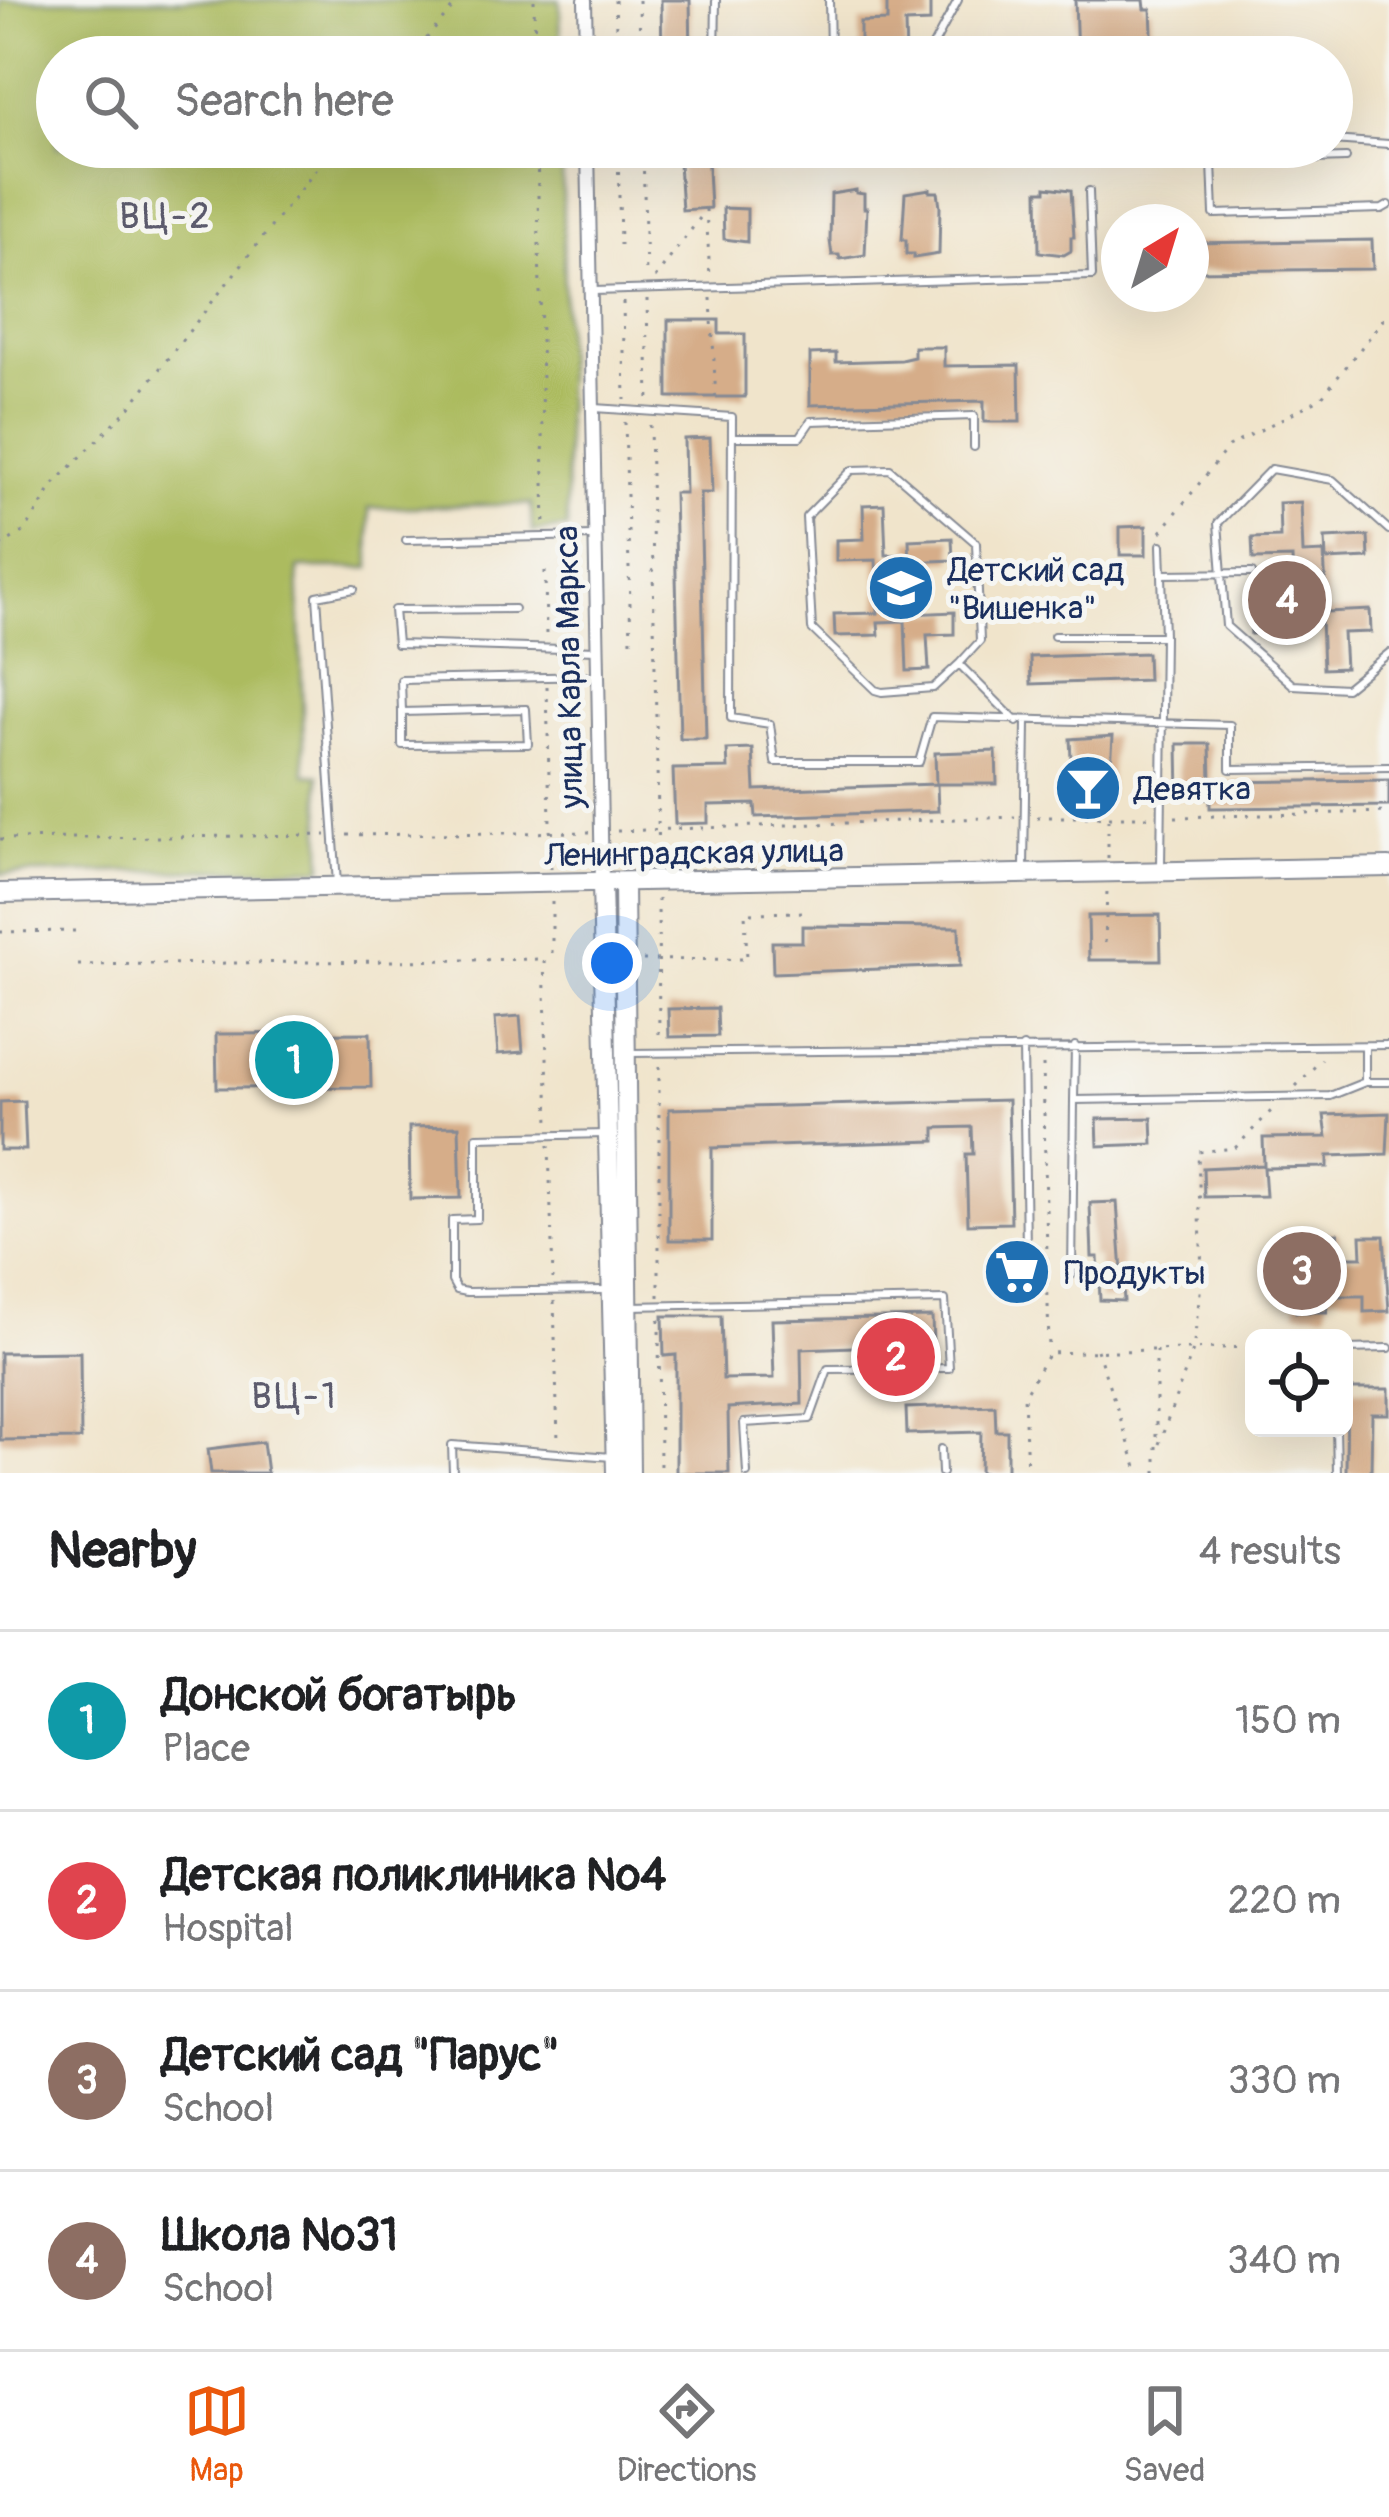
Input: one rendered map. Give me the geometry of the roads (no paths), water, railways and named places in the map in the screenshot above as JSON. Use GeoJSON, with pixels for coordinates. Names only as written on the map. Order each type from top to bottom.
{"type":"FeatureCollection","features":[{"type":"Feature","properties":{"kind":"street"},"geometry":{"type":"LineString","coordinates":[[585,0],[586,36]]}},
{"type":"Feature","properties":{"kind":"street","name":"улица Карла Маркса"},"geometry":{"type":"LineString","coordinates":[[588,168],[616,1465]]}},
{"type":"Feature","properties":{"kind":"street","name":"Ленинградская улица"},"geometry":{"type":"LineString","coordinates":[[0,895],[1389,870]]}},
{"type":"Feature","properties":{"kind":"street"},"geometry":{"type":"LineString","coordinates":[[658,884],[1162,874]]}},
{"type":"Feature","properties":{"kind":"street"},"geometry":{"type":"LineString","coordinates":[[624,884],[630,1473]]}},
{"type":"Feature","properties":{"kind":"street"},"geometry":{"type":"LineString","coordinates":[[0,895],[552,885]]}},
{"type":"Feature","properties":{"kind":"lane"},"geometry":{"type":"LineString","coordinates":[[715,36],[716,0]]}},
{"type":"Feature","properties":{"kind":"lane"},"geometry":{"type":"LineString","coordinates":[[830,0],[830,36]]}},
{"type":"Feature","properties":{"kind":"lane"},"geometry":{"type":"LineString","coordinates":[[938,36],[958,0]]}},
{"type":"Feature","properties":{"kind":"lane"},"geometry":{"type":"LineString","coordinates":[[1353,141],[1389,144]]}},
{"type":"Feature","properties":{"kind":"lane"},"geometry":{"type":"LineString","coordinates":[[1212,168],[1214,214],[1382,209],[1389,205]]}},
{"type":"Feature","properties":{"kind":"lane"},"geometry":{"type":"LineString","coordinates":[[590,291],[1092,276],[1089,191]]}},
{"type":"Feature","properties":{"kind":"lane"},"geometry":{"type":"LineString","coordinates":[[593,408],[732,418],[731,718],[770,724],[775,762],[919,762],[932,717],[1230,725],[1230,769],[1389,767]]}},
{"type":"Feature","properties":{"kind":"lane"},"geometry":{"type":"LineString","coordinates":[[732,436],[800,436],[812,421],[974,416],[974,447]]}},
{"type":"Feature","properties":{"kind":"lane"},"geometry":{"type":"LineString","coordinates":[[1389,530],[1333,480],[1271,469],[1218,523],[1226,626],[1294,685],[1346,688],[1389,652]]}},
{"type":"Feature","properties":{"kind":"lane"},"geometry":{"type":"LineString","coordinates":[[852,470],[890,470],[976,543],[980,641],[959,664],[924,691],[874,690],[812,629],[806,517],[852,470]]}},
{"type":"Feature","properties":{"kind":"lane"},"geometry":{"type":"LineString","coordinates":[[406,540],[595,536]]}},
{"type":"Feature","properties":{"kind":"lane"},"geometry":{"type":"LineString","coordinates":[[1161,545],[1165,636],[1162,874]]}},
{"type":"Feature","properties":{"kind":"lane"},"geometry":{"type":"LineString","coordinates":[[1162,574],[1252,574]]}},
{"type":"Feature","properties":{"kind":"lane"},"geometry":{"type":"LineString","coordinates":[[338,889],[317,596],[354,589]]}},
{"type":"Feature","properties":{"kind":"lane"},"geometry":{"type":"LineString","coordinates":[[514,608],[394,610],[397,644],[598,650]]}},
{"type":"Feature","properties":{"kind":"lane"},"geometry":{"type":"LineString","coordinates":[[1054,636],[1165,636]]}},
{"type":"Feature","properties":{"kind":"lane"},"geometry":{"type":"LineString","coordinates":[[959,664],[1022,722],[1024,876]]}},
{"type":"Feature","properties":{"kind":"lane"},"geometry":{"type":"LineString","coordinates":[[401,712],[526,709],[528,744],[403,746],[401,712],[401,680],[598,676]]}},
{"type":"Feature","properties":{"kind":"lane"},"geometry":{"type":"LineString","coordinates":[[625,1053],[1389,1045]]}},
{"type":"Feature","properties":{"kind":"lane"},"geometry":{"type":"LineString","coordinates":[[1072,1275],[1075,1046]]}},
{"type":"Feature","properties":{"kind":"lane"},"geometry":{"type":"LineString","coordinates":[[1365,1046],[1365,1082]]}},
{"type":"Feature","properties":{"kind":"lane"},"geometry":{"type":"LineString","coordinates":[[1023,1047],[1026,1250]]}},
{"type":"Feature","properties":{"kind":"lane"},"geometry":{"type":"LineString","coordinates":[[1074,1100],[1330,1096],[1365,1082],[1389,1082]]}},
{"type":"Feature","properties":{"kind":"lane"},"geometry":{"type":"LineString","coordinates":[[608,1134],[477,1137],[477,1220],[452,1220],[452,1281],[466,1292],[612,1290]]}},
{"type":"Feature","properties":{"kind":"lane"},"geometry":{"type":"LineString","coordinates":[[627,1306],[945,1300],[949,1368],[828,1369],[811,1420],[744,1423],[747,1473]]}},
{"type":"Feature","properties":{"kind":"lane"},"geometry":{"type":"LineString","coordinates":[[1353,1349],[1389,1348]]}},
{"type":"Feature","properties":{"kind":"lane"},"geometry":{"type":"LineString","coordinates":[[1336,1437],[1337,1473]]}},
{"type":"Feature","properties":{"kind":"lane"},"geometry":{"type":"LineString","coordinates":[[453,1473],[452,1445],[544,1449],[616,1465]]}},
{"type":"Feature","properties":{"kind":"lane"},"geometry":{"type":"LineString","coordinates":[[941,1449],[942,1473]]}},
{"type":"Feature","properties":{"kind":"place","name":"Детский сад \"Вишенка\""},"geometry":{"type":"Point","coordinates":[901,588]}},
{"type":"Feature","properties":{"kind":"place","name":"Школа №31"},"geometry":{"type":"Point","coordinates":[1287,600]}},
{"type":"Feature","properties":{"kind":"place","name":"Девятка"},"geometry":{"type":"Point","coordinates":[1088,788]}},
{"type":"Feature","properties":{"kind":"place","name":"Донской богатырь"},"geometry":{"type":"Point","coordinates":[294,1060]}},
{"type":"Feature","properties":{"kind":"place","name":"Детский сад \"Парус\""},"geometry":{"type":"Point","coordinates":[1302,1271]}},
{"type":"Feature","properties":{"kind":"place","name":"Продукты"},"geometry":{"type":"Point","coordinates":[1017,1272]}},
{"type":"Feature","properties":{"kind":"place","name":"Детская поликлиника №4"},"geometry":{"type":"Point","coordinates":[896,1357]}},
{"type":"Feature","properties":{"kind":"district","name":"ВЦ-2"},"geometry":{"type":"Point","coordinates":[166,215]}},
{"type":"Feature","properties":{"kind":"district","name":"ВЦ-1"},"geometry":{"type":"Point","coordinates":[295,1395]}}]}
